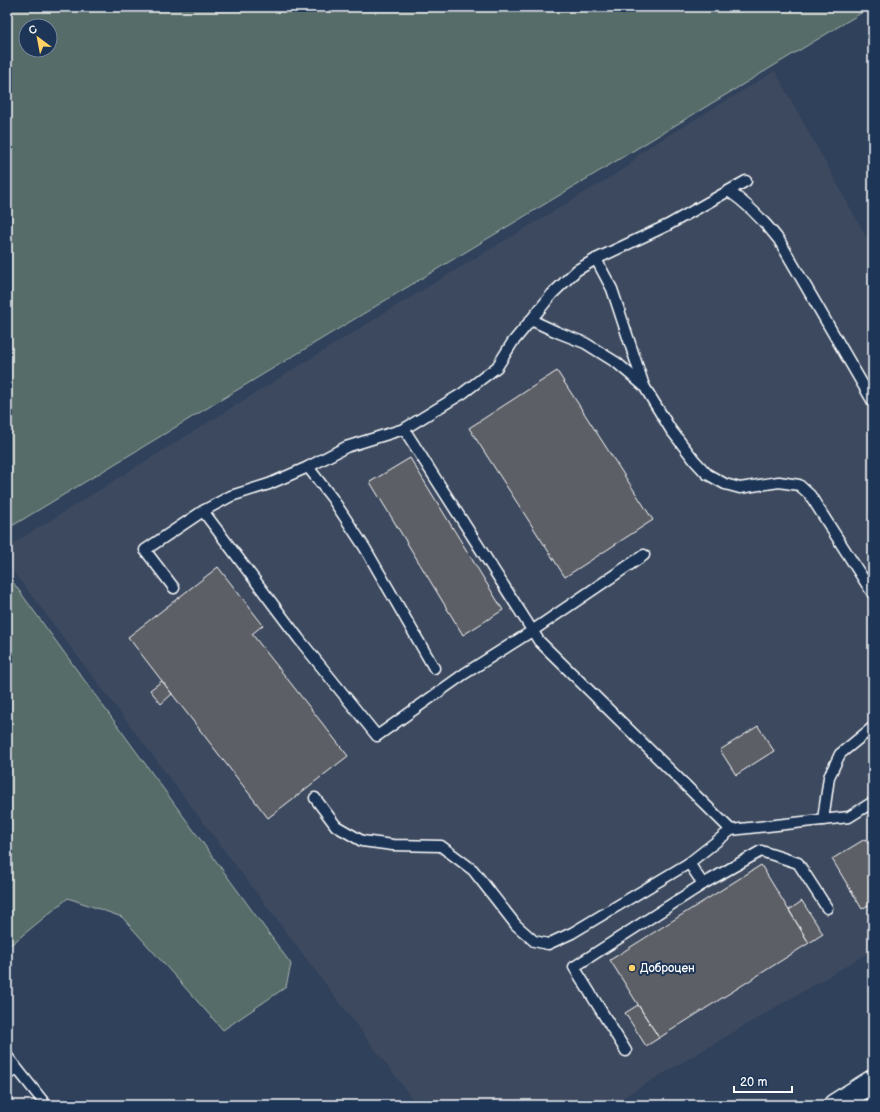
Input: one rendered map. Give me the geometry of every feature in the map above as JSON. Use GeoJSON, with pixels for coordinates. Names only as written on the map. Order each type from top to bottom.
{"type":"FeatureCollection","features":[{"type":"Feature","properties":{"kind":"main road"},"geometry":{"type":"LineString","coordinates":[[835,1105],[873,1081]]}},
{"type":"Feature","properties":{"kind":"lane"},"geometry":{"type":"LineString","coordinates":[[174,588],[146,550],[203,511],[231,496],[269,484],[308,467],[346,447],[404,429],[463,393],[497,367],[512,342],[530,320],[552,294],[577,270],[596,259],[668,225],[730,192],[746,181]]}},
{"type":"Feature","properties":{"kind":"lane"},"geometry":{"type":"LineString","coordinates":[[730,192],[744,202],[762,219],[779,240],[873,402]]}},
{"type":"Feature","properties":{"kind":"lane"},"geometry":{"type":"LineString","coordinates":[[596,259],[612,289],[644,386],[671,430],[695,461],[707,474],[725,484],[740,488],[779,482],[799,485],[810,495],[873,594]]}},
{"type":"Feature","properties":{"kind":"lane"},"geometry":{"type":"LineString","coordinates":[[530,320],[585,343],[617,363],[644,386]]}},
{"type":"Feature","properties":{"kind":"lane"},"geometry":{"type":"LineString","coordinates":[[404,429],[539,641],[731,830]]}},
{"type":"Feature","properties":{"kind":"lane"},"geometry":{"type":"LineString","coordinates":[[308,467],[332,498],[365,548],[434,668]]}},
{"type":"Feature","properties":{"kind":"lane"},"geometry":{"type":"LineString","coordinates":[[203,511],[299,639],[377,736],[464,674],[532,631],[644,555]]}},
{"type":"Feature","properties":{"kind":"lane"},"geometry":{"type":"LineString","coordinates":[[823,820],[829,777],[840,754],[873,727]]}},
{"type":"Feature","properties":{"kind":"lane"},"geometry":{"type":"LineString","coordinates":[[315,798],[336,826],[362,841],[393,845],[441,846],[473,870],[516,925],[534,941],[548,944],[572,933],[689,863],[731,830],[849,817],[873,802]]}},
{"type":"Feature","properties":{"kind":"lane"},"geometry":{"type":"LineString","coordinates":[[626,1051],[574,967],[703,884],[761,851],[798,863],[827,908]]}},
{"type":"Feature","properties":{"kind":"lane"},"geometry":{"type":"LineString","coordinates":[[689,863],[703,884]]}},
{"type":"Feature","properties":{"kind":"lane"},"geometry":{"type":"LineString","coordinates":[[7,1056],[46,1105]]}},
{"type":"Feature","properties":{"kind":"lane"},"geometry":{"type":"LineString","coordinates":[[7,1075],[17,1069]]}},
{"type":"Feature","properties":{"kind":"shaded area"},"geometry":{"type":"Polygon","coordinates":[[[775,71],[873,249],[873,950],[610,1105],[417,1105],[7,563],[9,546],[386,312],[629,166],[641,152],[775,71]]]}},
{"type":"Feature","properties":{"kind":"green space"},"geometry":{"type":"Polygon","coordinates":[[[7,7],[871,7],[7,529],[7,7]]]}},
{"type":"Feature","properties":{"kind":"green space"},"geometry":{"type":"Polygon","coordinates":[[[7,574],[291,964],[286,987],[223,1030],[122,917],[68,898],[7,948],[7,574]]]}},
{"type":"Feature","properties":{"kind":"building"},"geometry":{"type":"Polygon","coordinates":[[[557,371],[653,520],[565,577],[469,428],[557,371]]]}},
{"type":"Feature","properties":{"kind":"building"},"geometry":{"type":"Polygon","coordinates":[[[410,458],[503,610],[463,635],[370,482],[410,458]]]}},
{"type":"Feature","properties":{"kind":"building"},"geometry":{"type":"Polygon","coordinates":[[[218,567],[263,625],[252,634],[348,756],[268,818],[128,637],[218,567]]]}},
{"type":"Feature","properties":{"kind":"building"},"geometry":{"type":"Polygon","coordinates":[[[162,681],[172,694],[161,704],[150,690],[162,681]]]}},
{"type":"Feature","properties":{"kind":"building"},"geometry":{"type":"Polygon","coordinates":[[[758,726],[774,751],[736,775],[720,750],[758,726]]]}},
{"type":"Feature","properties":{"kind":"building"},"geometry":{"type":"Polygon","coordinates":[[[865,839],[873,851],[873,902],[862,909],[832,859],[865,839]]]}},
{"type":"Feature","properties":{"kind":"building"},"geometry":{"type":"Polygon","coordinates":[[[761,865],[809,943],[659,1038],[610,960],[761,865]]]}},
{"type":"Feature","properties":{"kind":"building"},"geometry":{"type":"Polygon","coordinates":[[[802,901],[823,934],[809,943],[789,910],[802,901]]]}},
{"type":"Feature","properties":{"kind":"building"},"geometry":{"type":"Polygon","coordinates":[[[638,1005],[659,1038],[646,1046],[625,1013],[638,1005]]]}},
{"type":"Feature","properties":{"kind":"place","name":"Доброцен"},"geometry":{"type":"Point","coordinates":[632,968]}}]}
